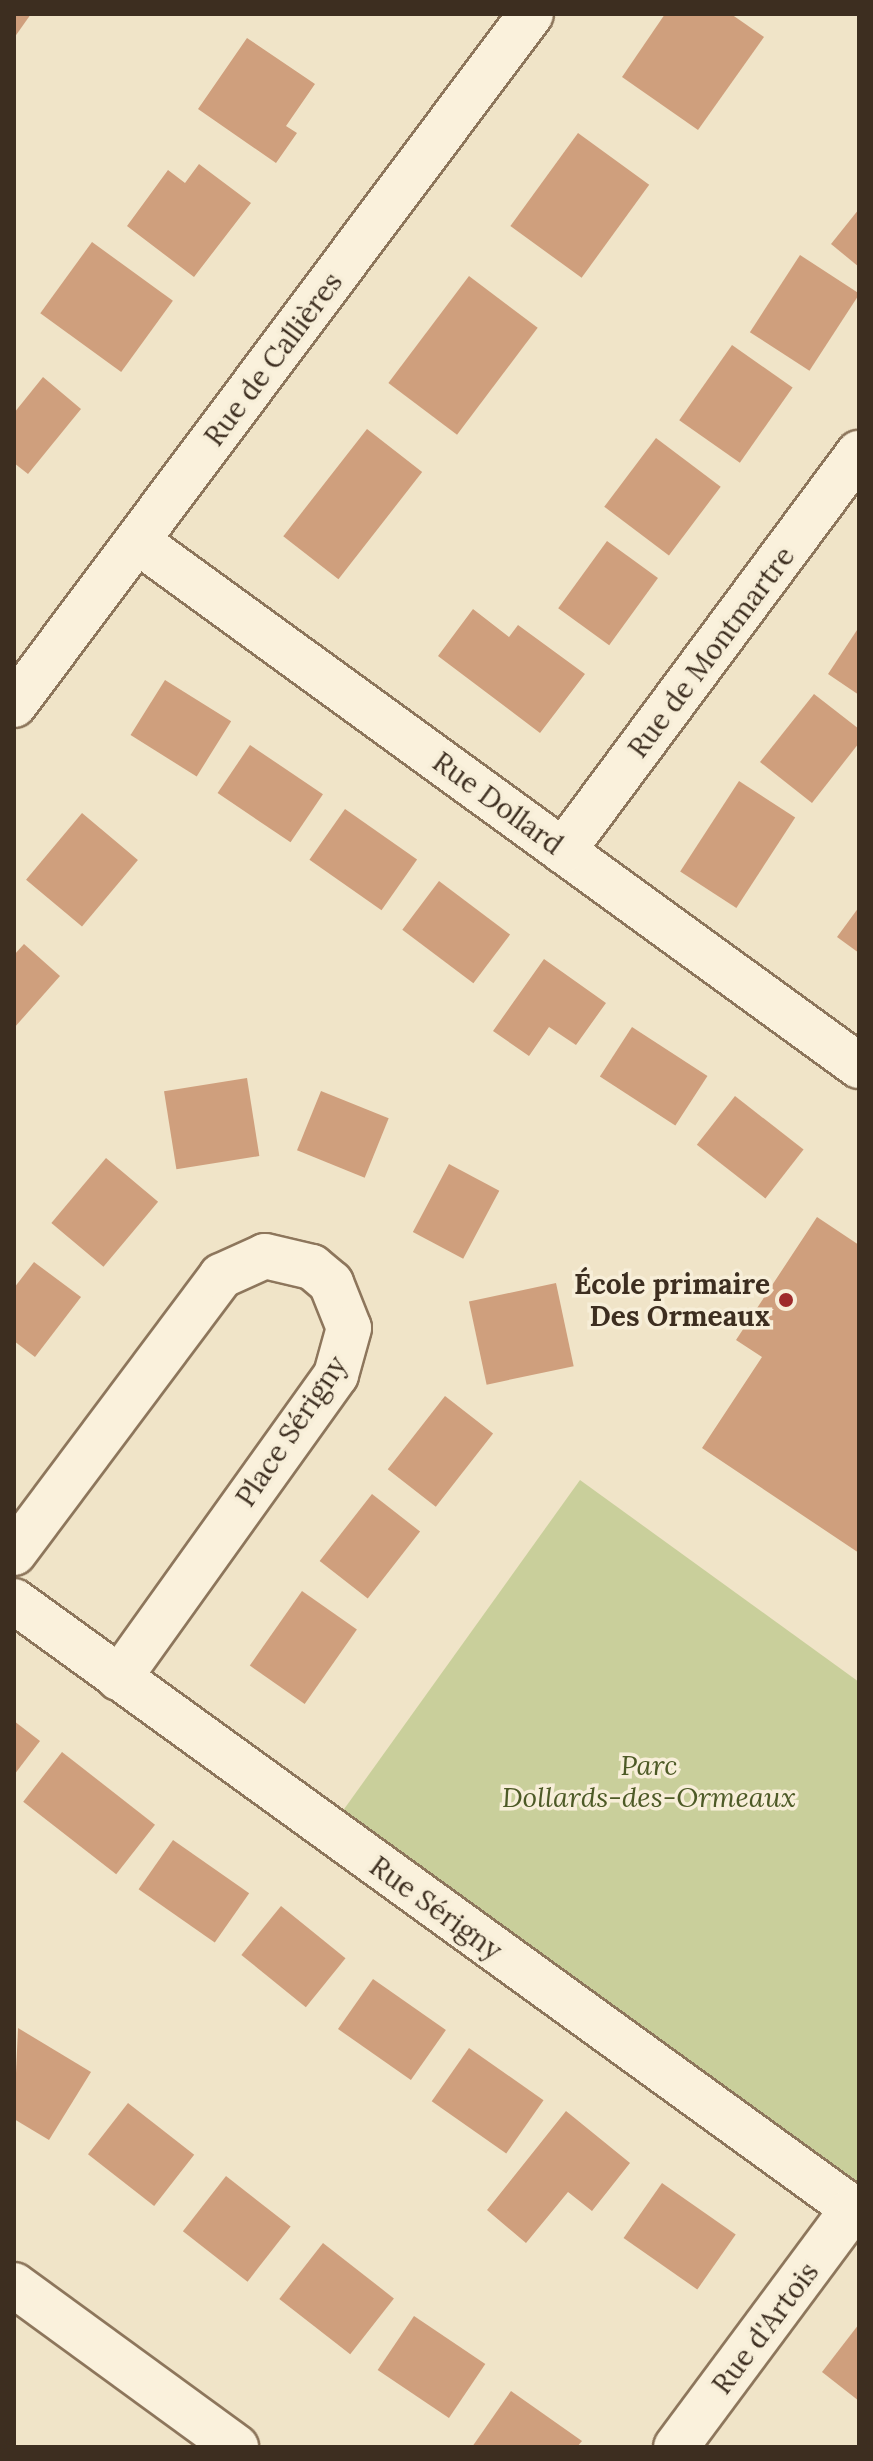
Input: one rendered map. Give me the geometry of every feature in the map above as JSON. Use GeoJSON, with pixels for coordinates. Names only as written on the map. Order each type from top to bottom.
{"type":"FeatureCollection","features":[{"type":"Feature","properties":{"kind":"street","name":"Rue de Callières"},"geometry":{"type":"LineString","coordinates":[[14,705],[531,14]]}},
{"type":"Feature","properties":{"kind":"street","name":"Rue de Montmartre"},"geometry":{"type":"LineString","coordinates":[[563,851],[859,453]]}},
{"type":"Feature","properties":{"kind":"street","name":"Rue Dollard"},"geometry":{"type":"LineString","coordinates":[[137,541],[859,1066]]}},
{"type":"Feature","properties":{"kind":"street","name":"Place Sérigny"},"geometry":{"type":"LineString","coordinates":[[14,1553],[221,1276],[265,1256],[290,1258],[331,1283],[349,1328],[336,1375],[119,1678]]}},
{"type":"Feature","properties":{"kind":"street","name":"Rue Sérigny"},"geometry":{"type":"LineString","coordinates":[[14,1601],[856,2211]]}},
{"type":"Feature","properties":{"kind":"street","name":"Rue d'Artois"},"geometry":{"type":"LineString","coordinates":[[676,2447],[856,2211]]}},
{"type":"Feature","properties":{"kind":"street"},"geometry":{"type":"LineString","coordinates":[[14,2285],[236,2447]]}},
{"type":"Feature","properties":{"kind":"green space","name":"Parc Dollards-des-Ormeaux"},"geometry":{"type":"Polygon","coordinates":[[[580,1480],[859,1682],[859,2184],[342,1812],[580,1480]]]}},
{"type":"Feature","properties":{"kind":"building"},"geometry":{"type":"Polygon","coordinates":[[[14,14],[31,14],[14,38],[14,14]]]}},
{"type":"Feature","properties":{"kind":"building"},"geometry":{"type":"Polygon","coordinates":[[[665,14],[731,14],[764,37],[698,130],[622,77],[665,14]]]}},
{"type":"Feature","properties":{"kind":"building"},"geometry":{"type":"Polygon","coordinates":[[[247,38],[315,84],[286,126],[297,133],[276,163],[198,109],[247,38]]]}},
{"type":"Feature","properties":{"kind":"building"},"geometry":{"type":"Polygon","coordinates":[[[578,133],[649,185],[582,278],[510,226],[578,133]]]}},
{"type":"Feature","properties":{"kind":"building"},"geometry":{"type":"Polygon","coordinates":[[[199,164],[251,203],[194,277],[127,226],[168,170],[185,183],[199,164]]]}},
{"type":"Feature","properties":{"kind":"building"},"geometry":{"type":"Polygon","coordinates":[[[859,209],[859,267],[831,244],[859,209]]]}},
{"type":"Feature","properties":{"kind":"building"},"geometry":{"type":"Polygon","coordinates":[[[92,242],[173,301],[121,372],[40,313],[92,242]]]}},
{"type":"Feature","properties":{"kind":"building"},"geometry":{"type":"Polygon","coordinates":[[[800,255],[859,293],[809,371],[750,332],[800,255]]]}},
{"type":"Feature","properties":{"kind":"building"},"geometry":{"type":"Polygon","coordinates":[[[469,276],[538,328],[457,435],[388,383],[469,276]]]}},
{"type":"Feature","properties":{"kind":"building"},"geometry":{"type":"Polygon","coordinates":[[[732,345],[793,387],[740,463],[679,420],[732,345]]]}},
{"type":"Feature","properties":{"kind":"building"},"geometry":{"type":"Polygon","coordinates":[[[43,377],[81,409],[28,474],[14,463],[14,413],[43,377]]]}},
{"type":"Feature","properties":{"kind":"building"},"geometry":{"type":"Polygon","coordinates":[[[367,429],[422,472],[338,579],[283,536],[367,429]]]}},
{"type":"Feature","properties":{"kind":"building"},"geometry":{"type":"Polygon","coordinates":[[[656,438],[721,487],[669,555],[604,507],[656,438]]]}},
{"type":"Feature","properties":{"kind":"building"},"geometry":{"type":"Polygon","coordinates":[[[607,541],[658,578],[609,645],[558,608],[607,541]]]}},
{"type":"Feature","properties":{"kind":"building"},"geometry":{"type":"Polygon","coordinates":[[[473,609],[509,637],[518,625],[585,674],[540,733],[438,656],[473,609]]]}},
{"type":"Feature","properties":{"kind":"building"},"geometry":{"type":"Polygon","coordinates":[[[859,627],[859,695],[828,674],[859,627]]]}},
{"type":"Feature","properties":{"kind":"building"},"geometry":{"type":"Polygon","coordinates":[[[165,680],[231,721],[197,776],[131,735],[165,680]]]}},
{"type":"Feature","properties":{"kind":"building"},"geometry":{"type":"Polygon","coordinates":[[[814,694],[859,729],[859,743],[812,803],[760,762],[814,694]]]}},
{"type":"Feature","properties":{"kind":"building"},"geometry":{"type":"Polygon","coordinates":[[[250,745],[323,794],[291,842],[218,793],[250,745]]]}},
{"type":"Feature","properties":{"kind":"building"},"geometry":{"type":"Polygon","coordinates":[[[739,781],[795,817],[736,908],[680,872],[739,781]]]}},
{"type":"Feature","properties":{"kind":"building"},"geometry":{"type":"Polygon","coordinates":[[[345,809],[417,859],[382,910],[309,860],[345,809]]]}},
{"type":"Feature","properties":{"kind":"building"},"geometry":{"type":"Polygon","coordinates":[[[82,813],[138,860],[82,927],[26,880],[82,813]]]}},
{"type":"Feature","properties":{"kind":"building"},"geometry":{"type":"Polygon","coordinates":[[[439,881],[510,935],[473,983],[402,930],[439,881]]]}},
{"type":"Feature","properties":{"kind":"building"},"geometry":{"type":"Polygon","coordinates":[[[859,907],[859,953],[837,937],[859,907]]]}},
{"type":"Feature","properties":{"kind":"building"},"geometry":{"type":"Polygon","coordinates":[[[24,944],[60,976],[14,1028],[14,955],[24,944]]]}},
{"type":"Feature","properties":{"kind":"building"},"geometry":{"type":"Polygon","coordinates":[[[544,959],[606,1003],[576,1045],[549,1027],[529,1056],[493,1031],[544,959]]]}},
{"type":"Feature","properties":{"kind":"building"},"geometry":{"type":"Polygon","coordinates":[[[632,1027],[707,1076],[675,1125],[600,1076],[632,1027]]]}},
{"type":"Feature","properties":{"kind":"building"},"geometry":{"type":"Polygon","coordinates":[[[247,1078],[259,1156],[176,1169],[164,1091],[247,1078]]]}},
{"type":"Feature","properties":{"kind":"building"},"geometry":{"type":"Polygon","coordinates":[[[321,1091],[389,1118],[365,1178],[297,1150],[321,1091]]]}},
{"type":"Feature","properties":{"kind":"building"},"geometry":{"type":"Polygon","coordinates":[[[735,1096],[804,1150],[765,1198],[697,1145],[735,1096]]]}},
{"type":"Feature","properties":{"kind":"building"},"geometry":{"type":"Polygon","coordinates":[[[106,1158],[158,1202],[103,1267],[51,1223],[106,1158]]]}},
{"type":"Feature","properties":{"kind":"building"},"geometry":{"type":"Polygon","coordinates":[[[449,1164],[499,1191],[463,1259],[413,1232],[449,1164]]]}},
{"type":"Feature","properties":{"kind":"building"},"geometry":{"type":"Polygon","coordinates":[[[817,1217],[859,1245],[859,1553],[702,1448],[762,1357],[736,1340],[817,1217]]]}},
{"type":"Feature","properties":{"kind":"building"},"geometry":{"type":"Polygon","coordinates":[[[34,1262],[81,1297],[35,1357],[14,1341],[14,1288],[34,1262]]]}},
{"type":"Feature","properties":{"kind":"building"},"geometry":{"type":"Polygon","coordinates":[[[556,1283],[574,1366],[487,1385],[469,1302],[556,1283]]]}},
{"type":"Feature","properties":{"kind":"building"},"geometry":{"type":"Polygon","coordinates":[[[445,1396],[493,1434],[436,1507],[388,1469],[445,1396]]]}},
{"type":"Feature","properties":{"kind":"building"},"geometry":{"type":"Polygon","coordinates":[[[372,1494],[420,1532],[368,1599],[320,1561],[372,1494]]]}},
{"type":"Feature","properties":{"kind":"building"},"geometry":{"type":"Polygon","coordinates":[[[302,1591],[357,1629],[305,1704],[250,1666],[302,1591]]]}},
{"type":"Feature","properties":{"kind":"building"},"geometry":{"type":"Polygon","coordinates":[[[14,1721],[40,1741],[14,1775],[14,1721]]]}},
{"type":"Feature","properties":{"kind":"building"},"geometry":{"type":"Polygon","coordinates":[[[62,1752],[155,1825],[116,1874],[23,1802],[62,1752]]]}},
{"type":"Feature","properties":{"kind":"building"},"geometry":{"type":"Polygon","coordinates":[[[173,1840],[249,1893],[215,1942],[139,1889],[173,1840]]]}},
{"type":"Feature","properties":{"kind":"building"},"geometry":{"type":"Polygon","coordinates":[[[281,1906],[346,1958],[306,2007],[241,1955],[281,1906]]]}},
{"type":"Feature","properties":{"kind":"building"},"geometry":{"type":"Polygon","coordinates":[[[373,1979],[446,2030],[411,2080],[338,2029],[373,1979]]]}},
{"type":"Feature","properties":{"kind":"building"},"geometry":{"type":"Polygon","coordinates":[[[18,2028],[91,2072],[49,2140],[14,2119],[18,2028]]]}},
{"type":"Feature","properties":{"kind":"building"},"geometry":{"type":"Polygon","coordinates":[[[469,2048],[544,2100],[506,2153],[432,2101],[469,2048]]]}},
{"type":"Feature","properties":{"kind":"building"},"geometry":{"type":"Polygon","coordinates":[[[128,2103],[194,2155],[154,2206],[88,2154],[128,2103]]]}},
{"type":"Feature","properties":{"kind":"building"},"geometry":{"type":"Polygon","coordinates":[[[566,2111],[630,2163],[592,2211],[568,2192],[526,2243],[487,2210],[566,2111]]]}},
{"type":"Feature","properties":{"kind":"building"},"geometry":{"type":"Polygon","coordinates":[[[226,2176],[291,2226],[248,2282],[183,2231],[226,2176]]]}},
{"type":"Feature","properties":{"kind":"building"},"geometry":{"type":"Polygon","coordinates":[[[662,2183],[736,2235],[697,2290],[624,2238],[662,2183]]]}},
{"type":"Feature","properties":{"kind":"building"},"geometry":{"type":"Polygon","coordinates":[[[323,2243],[394,2298],[350,2354],[279,2299],[323,2243]]]}},
{"type":"Feature","properties":{"kind":"building"},"geometry":{"type":"Polygon","coordinates":[[[414,2316],[485,2364],[449,2418],[378,2370],[414,2316]]]}},
{"type":"Feature","properties":{"kind":"building"},"geometry":{"type":"Polygon","coordinates":[[[859,2324],[859,2401],[822,2372],[859,2324]]]}},
{"type":"Feature","properties":{"kind":"building"},"geometry":{"type":"Polygon","coordinates":[[[511,2391],[582,2441],[577,2447],[472,2447],[511,2391]]]}},
{"type":"Feature","properties":{"kind":"place","name":"École primaire Des Ormeaux"},"geometry":{"type":"Point","coordinates":[786,1300]}}]}
